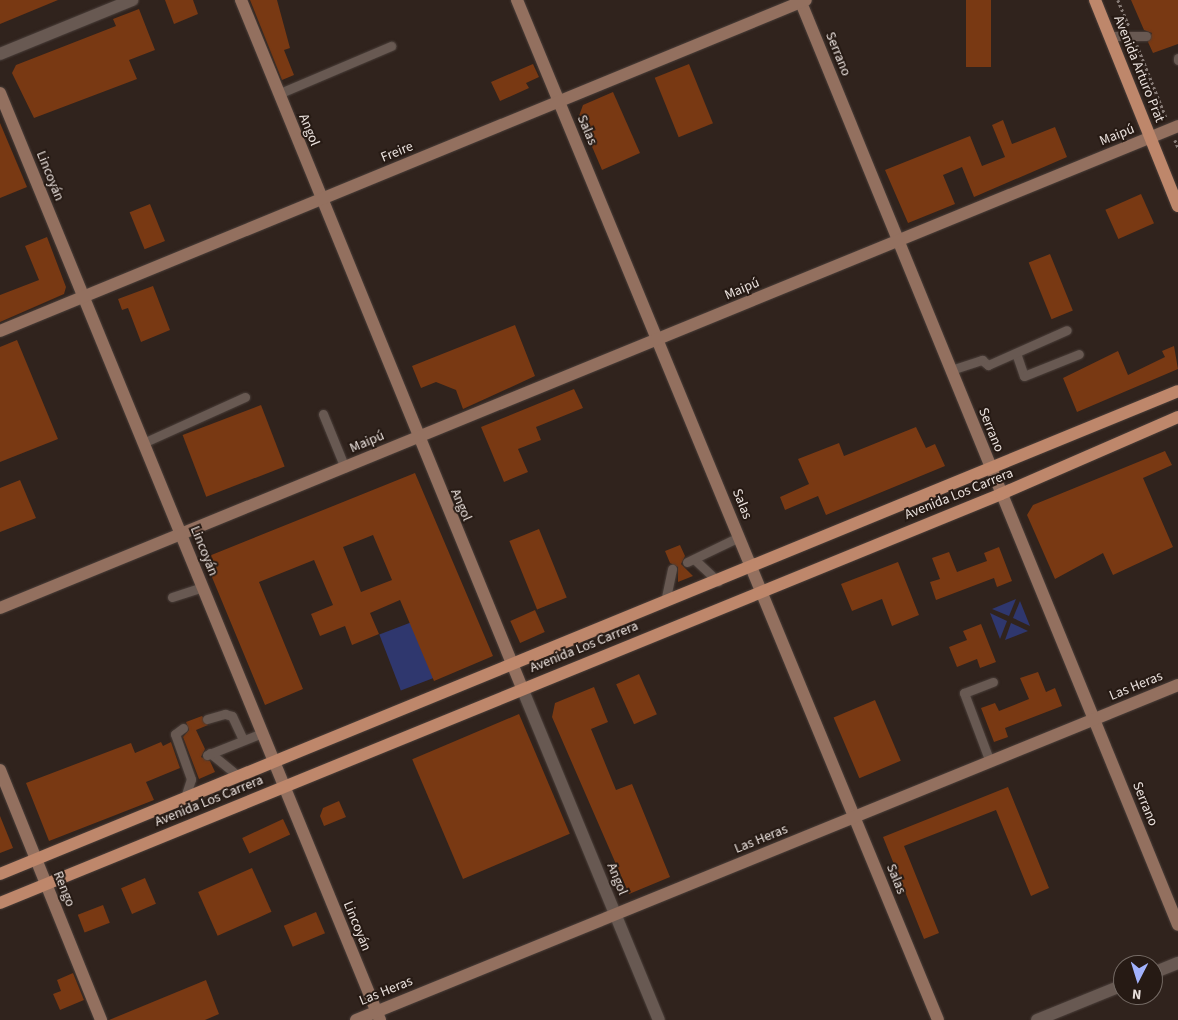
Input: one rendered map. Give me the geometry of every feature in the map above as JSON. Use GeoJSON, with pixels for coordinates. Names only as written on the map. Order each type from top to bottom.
{"type":"FeatureCollection","features":[{"type":"Feature","properties":{"kind":"main road","name":"Avenida Arturo Prat"},"geometry":{"type":"LineString","coordinates":[[1095,0],[1178,206]]}},
{"type":"Feature","properties":{"kind":"main road","name":"Avenida Los Carrera"},"geometry":{"type":"LineString","coordinates":[[0,874],[1178,392]]}},
{"type":"Feature","properties":{"kind":"main road","name":"Avenida Los Carrera"},"geometry":{"type":"LineString","coordinates":[[0,902],[1001,494],[1178,417]]}},
{"type":"Feature","properties":{"kind":"street"},"geometry":{"type":"LineString","coordinates":[[0,54],[132,0]]}},
{"type":"Feature","properties":{"kind":"street","name":"Angol"},"geometry":{"type":"LineString","coordinates":[[240,0],[417,438],[658,1020]]}},
{"type":"Feature","properties":{"kind":"street","name":"Salas"},"geometry":{"type":"LineString","coordinates":[[517,0],[659,340],[938,1020]]}},
{"type":"Feature","properties":{"kind":"street","name":"Freire"},"geometry":{"type":"LineString","coordinates":[[0,331],[802,1]]}},
{"type":"Feature","properties":{"kind":"street","name":"Serrano"},"geometry":{"type":"LineString","coordinates":[[802,1],[990,468],[1178,926]]}},
{"type":"Feature","properties":{"kind":"street","name":"Lincoyán"},"geometry":{"type":"LineString","coordinates":[[0,93],[378,1016]]}},
{"type":"Feature","properties":{"kind":"street","name":"Maipú"},"geometry":{"type":"LineString","coordinates":[[0,608],[1174,128]]}},
{"type":"Feature","properties":{"kind":"street","name":"Las Heras"},"geometry":{"type":"LineString","coordinates":[[356,1020],[378,1016],[615,914],[1178,685]]}},
{"type":"Feature","properties":{"kind":"street","name":"Rengo"},"geometry":{"type":"LineString","coordinates":[[0,770],[101,1020]]}},
{"type":"Feature","properties":{"kind":"street"},"geometry":{"type":"LineString","coordinates":[[1163,969],[1178,963]]}},
{"type":"Feature","properties":{"kind":"street"},"geometry":{"type":"LineString","coordinates":[[1037,1020],[1113,989]]}},
{"type":"Feature","properties":{"kind":"lane"},"geometry":{"type":"LineString","coordinates":[[1110,36],[1134,38],[1146,36]]}},
{"type":"Feature","properties":{"kind":"lane"},"geometry":{"type":"LineString","coordinates":[[278,94],[391,46]]}},
{"type":"Feature","properties":{"kind":"lane"},"geometry":{"type":"LineString","coordinates":[[951,370],[982,360],[988,365],[1067,330]]}},
{"type":"Feature","properties":{"kind":"lane"},"geometry":{"type":"LineString","coordinates":[[1016,353],[1024,376],[1079,354]]}},
{"type":"Feature","properties":{"kind":"lane"},"geometry":{"type":"LineString","coordinates":[[143,443],[245,397]]}},
{"type":"Feature","properties":{"kind":"lane","name":"Maipú"},"geometry":{"type":"LineString","coordinates":[[323,414],[345,468]]}},
{"type":"Feature","properties":{"kind":"lane"},"geometry":{"type":"LineString","coordinates":[[718,581],[691,560],[739,537]]}},
{"type":"Feature","properties":{"kind":"lane"},"geometry":{"type":"LineString","coordinates":[[665,602],[672,569]]}},
{"type":"Feature","properties":{"kind":"lane"},"geometry":{"type":"LineString","coordinates":[[172,597],[202,587]]}},
{"type":"Feature","properties":{"kind":"lane"},"geometry":{"type":"LineString","coordinates":[[990,762],[964,693],[994,682]]}},
{"type":"Feature","properties":{"kind":"lane"},"geometry":{"type":"LineString","coordinates":[[207,719],[225,714],[232,716],[243,740]]}},
{"type":"Feature","properties":{"kind":"lane"},"geometry":{"type":"LineString","coordinates":[[179,731],[190,766],[190,786],[185,798]]}},
{"type":"Feature","properties":{"kind":"lane"},"geometry":{"type":"LineString","coordinates":[[238,776],[209,754],[262,733]]}},
{"type":"Feature","properties":{"kind":"path"},"geometry":{"type":"LineString","coordinates":[[1118,0],[1174,128],[1178,147]]}},
{"type":"Feature","properties":{"kind":"shaded area"},"geometry":{"type":"Polygon","coordinates":[[[1016,599],[1009,616],[992,609],[1016,599]]]}},
{"type":"Feature","properties":{"kind":"shaded area"},"geometry":{"type":"Polygon","coordinates":[[[1020,601],[1030,626],[1013,618],[1020,601]]]}},
{"type":"Feature","properties":{"kind":"shaded area"},"geometry":{"type":"Polygon","coordinates":[[[990,613],[1007,621],[1000,639],[990,613]]]}},
{"type":"Feature","properties":{"kind":"shaded area"},"geometry":{"type":"Polygon","coordinates":[[[412,622],[434,678],[401,691],[379,635],[412,622]]]}},
{"type":"Feature","properties":{"kind":"shaded area"},"geometry":{"type":"Polygon","coordinates":[[[1011,623],[1028,631],[1005,640],[1011,623]]]}},
{"type":"Feature","properties":{"kind":"building"},"geometry":{"type":"Polygon","coordinates":[[[0,0],[58,0],[0,24],[0,0]]]}},
{"type":"Feature","properties":{"kind":"building"},"geometry":{"type":"Polygon","coordinates":[[[165,0],[193,0],[198,14],[174,24],[165,0]]]}},
{"type":"Feature","properties":{"kind":"building"},"geometry":{"type":"Polygon","coordinates":[[[250,0],[277,0],[290,48],[284,50],[294,75],[282,80],[250,0]]]}},
{"type":"Feature","properties":{"kind":"building"},"geometry":{"type":"Polygon","coordinates":[[[966,0],[991,0],[991,67],[966,67],[966,0]]]}},
{"type":"Feature","properties":{"kind":"building"},"geometry":{"type":"Polygon","coordinates":[[[1131,0],[1178,0],[1178,44],[1153,53],[1148,42],[1152,33],[1144,30],[1131,0]]]}},
{"type":"Feature","properties":{"kind":"building"},"geometry":{"type":"Polygon","coordinates":[[[139,9],[155,50],[129,60],[137,79],[34,118],[12,73],[16,65],[116,26],[113,19],[139,9]]]}},
{"type":"Feature","properties":{"kind":"building"},"geometry":{"type":"Polygon","coordinates":[[[533,64],[539,77],[526,83],[529,88],[500,101],[491,82],[533,64]]]}},
{"type":"Feature","properties":{"kind":"building"},"geometry":{"type":"Polygon","coordinates":[[[689,64],[713,123],[679,137],[655,78],[689,64]]]}},
{"type":"Feature","properties":{"kind":"building"},"geometry":{"type":"Polygon","coordinates":[[[613,92],[640,153],[602,170],[579,116],[583,105],[613,92]]]}},
{"type":"Feature","properties":{"kind":"building"},"geometry":{"type":"Polygon","coordinates":[[[1003,120],[1012,144],[1055,127],[1067,157],[974,197],[962,167],[943,175],[955,204],[908,223],[885,170],[970,136],[982,166],[1005,157],[992,125],[1003,120]]]}},
{"type":"Feature","properties":{"kind":"building"},"geometry":{"type":"Polygon","coordinates":[[[0,123],[27,187],[0,198],[0,123]]]}},
{"type":"Feature","properties":{"kind":"building"},"geometry":{"type":"Polygon","coordinates":[[[1141,194],[1154,223],[1118,239],[1105,210],[1141,194]]]}},
{"type":"Feature","properties":{"kind":"building"},"geometry":{"type":"Polygon","coordinates":[[[150,204],[165,241],[145,249],[130,212],[150,204]]]}},
{"type":"Feature","properties":{"kind":"building"},"geometry":{"type":"Polygon","coordinates":[[[47,237],[66,287],[64,294],[0,322],[0,295],[39,280],[25,246],[47,237]]]}},
{"type":"Feature","properties":{"kind":"building"},"geometry":{"type":"Polygon","coordinates":[[[1050,254],[1073,311],[1052,319],[1029,263],[1050,254]]]}},
{"type":"Feature","properties":{"kind":"building"},"geometry":{"type":"Polygon","coordinates":[[[153,286],[170,330],[141,342],[128,308],[122,310],[118,299],[153,286]]]}},
{"type":"Feature","properties":{"kind":"building"},"geometry":{"type":"Polygon","coordinates":[[[515,325],[535,376],[463,409],[456,390],[436,382],[421,388],[412,366],[515,325]]]}},
{"type":"Feature","properties":{"kind":"building"},"geometry":{"type":"Polygon","coordinates":[[[17,340],[58,439],[0,462],[0,347],[17,340]]]}},
{"type":"Feature","properties":{"kind":"building"},"geometry":{"type":"Polygon","coordinates":[[[1174,346],[1178,369],[1077,412],[1063,378],[1118,351],[1128,375],[1165,357],[1162,351],[1174,346]]]}},
{"type":"Feature","properties":{"kind":"building"},"geometry":{"type":"Polygon","coordinates":[[[574,389],[583,408],[536,427],[541,440],[518,449],[528,472],[504,482],[481,427],[574,389]]]}},
{"type":"Feature","properties":{"kind":"building"},"geometry":{"type":"Polygon","coordinates":[[[261,405],[285,467],[206,497],[183,435],[261,405]]]}},
{"type":"Feature","properties":{"kind":"building"},"geometry":{"type":"Polygon","coordinates":[[[916,427],[926,448],[935,444],[945,466],[826,515],[818,496],[785,510],[780,497],[809,484],[798,459],[839,443],[844,456],[916,427]]]}},
{"type":"Feature","properties":{"kind":"building"},"geometry":{"type":"Polygon","coordinates":[[[1165,451],[1172,465],[1143,478],[1173,547],[1113,575],[1103,553],[1055,579],[1027,515],[1033,505],[1165,451]]]}},
{"type":"Feature","properties":{"kind":"building"},"geometry":{"type":"Polygon","coordinates":[[[415,473],[493,656],[434,681],[400,600],[370,613],[379,634],[352,645],[345,626],[320,636],[311,614],[333,605],[314,560],[259,582],[303,689],[265,705],[204,558],[415,473]],[[373,535],[343,547],[361,592],[392,580],[373,535]]]}},
{"type":"Feature","properties":{"kind":"building"},"geometry":{"type":"Polygon","coordinates":[[[20,480],[36,518],[0,532],[0,488],[20,480]]]}},
{"type":"Feature","properties":{"kind":"building"},"geometry":{"type":"Polygon","coordinates":[[[539,529],[567,598],[537,610],[509,541],[539,529]]]}},
{"type":"Feature","properties":{"kind":"building"},"geometry":{"type":"Polygon","coordinates":[[[680,545],[685,556],[681,564],[693,576],[678,582],[678,567],[670,563],[665,551],[680,545]]]}},
{"type":"Feature","properties":{"kind":"building"},"geometry":{"type":"Polygon","coordinates":[[[999,547],[1012,581],[997,587],[994,578],[936,600],[930,582],[940,579],[932,558],[949,552],[957,572],[987,561],[984,553],[999,547]]]}},
{"type":"Feature","properties":{"kind":"building"},"geometry":{"type":"Polygon","coordinates":[[[898,562],[919,615],[892,626],[882,599],[852,611],[841,584],[898,562]]]}},
{"type":"Feature","properties":{"kind":"building"},"geometry":{"type":"Polygon","coordinates":[[[535,610],[545,632],[520,643],[510,621],[535,610]]]}},
{"type":"Feature","properties":{"kind":"building"},"geometry":{"type":"Polygon","coordinates":[[[981,624],[996,662],[980,668],[977,659],[957,667],[949,647],[967,640],[963,631],[981,624]]]}},
{"type":"Feature","properties":{"kind":"building"},"geometry":{"type":"Polygon","coordinates":[[[1038,672],[1046,692],[1055,688],[1062,706],[1005,728],[1008,737],[994,742],[981,708],[995,703],[999,711],[1029,699],[1020,678],[1038,672]]]}},
{"type":"Feature","properties":{"kind":"building"},"geometry":{"type":"Polygon","coordinates":[[[639,674],[657,714],[634,724],[616,684],[639,674]]]}},
{"type":"Feature","properties":{"kind":"building"},"geometry":{"type":"Polygon","coordinates":[[[594,687],[608,722],[591,729],[616,790],[632,784],[670,877],[629,894],[552,717],[555,703],[594,687]]]}},
{"type":"Feature","properties":{"kind":"building"},"geometry":{"type":"Polygon","coordinates":[[[875,700],[901,761],[859,778],[834,718],[875,700]]]}},
{"type":"Feature","properties":{"kind":"building"},"geometry":{"type":"Polygon","coordinates":[[[519,714],[570,834],[463,879],[412,759],[519,714]]]}},
{"type":"Feature","properties":{"kind":"building"},"geometry":{"type":"Polygon","coordinates":[[[202,716],[208,725],[196,730],[205,749],[201,757],[210,761],[215,772],[199,779],[183,737],[189,730],[186,722],[202,716]]]}},
{"type":"Feature","properties":{"kind":"building"},"geometry":{"type":"Polygon","coordinates":[[[161,742],[163,746],[171,742],[180,768],[146,782],[154,800],[49,841],[26,783],[131,743],[135,753],[161,742]]]}},
{"type":"Feature","properties":{"kind":"building"},"geometry":{"type":"Polygon","coordinates":[[[1008,787],[1049,888],[1031,896],[996,810],[904,846],[939,933],[924,939],[883,837],[1008,787]]]}},
{"type":"Feature","properties":{"kind":"building"},"geometry":{"type":"Polygon","coordinates":[[[339,801],[346,817],[324,826],[320,816],[323,808],[339,801]]]}},
{"type":"Feature","properties":{"kind":"building"},"geometry":{"type":"Polygon","coordinates":[[[0,816],[13,848],[0,853],[0,816]]]}},
{"type":"Feature","properties":{"kind":"building"},"geometry":{"type":"Polygon","coordinates":[[[283,819],[290,834],[249,853],[242,838],[283,819]]]}},
{"type":"Feature","properties":{"kind":"building"},"geometry":{"type":"Polygon","coordinates":[[[252,868],[272,912],[218,936],[198,892],[252,868]]]}},
{"type":"Feature","properties":{"kind":"building"},"geometry":{"type":"Polygon","coordinates":[[[145,878],[156,904],[132,914],[121,888],[145,878]]]}},
{"type":"Feature","properties":{"kind":"building"},"geometry":{"type":"Polygon","coordinates":[[[103,905],[110,923],[85,932],[78,915],[103,905]]]}},
{"type":"Feature","properties":{"kind":"building"},"geometry":{"type":"Polygon","coordinates":[[[316,912],[325,933],[293,947],[284,926],[316,912]]]}},
{"type":"Feature","properties":{"kind":"building"},"geometry":{"type":"Polygon","coordinates":[[[73,973],[84,1000],[60,1010],[53,994],[61,991],[57,980],[73,973]]]}},
{"type":"Feature","properties":{"kind":"building"},"geometry":{"type":"Polygon","coordinates":[[[206,980],[219,1014],[205,1020],[109,1020],[206,980]]]}}]}
